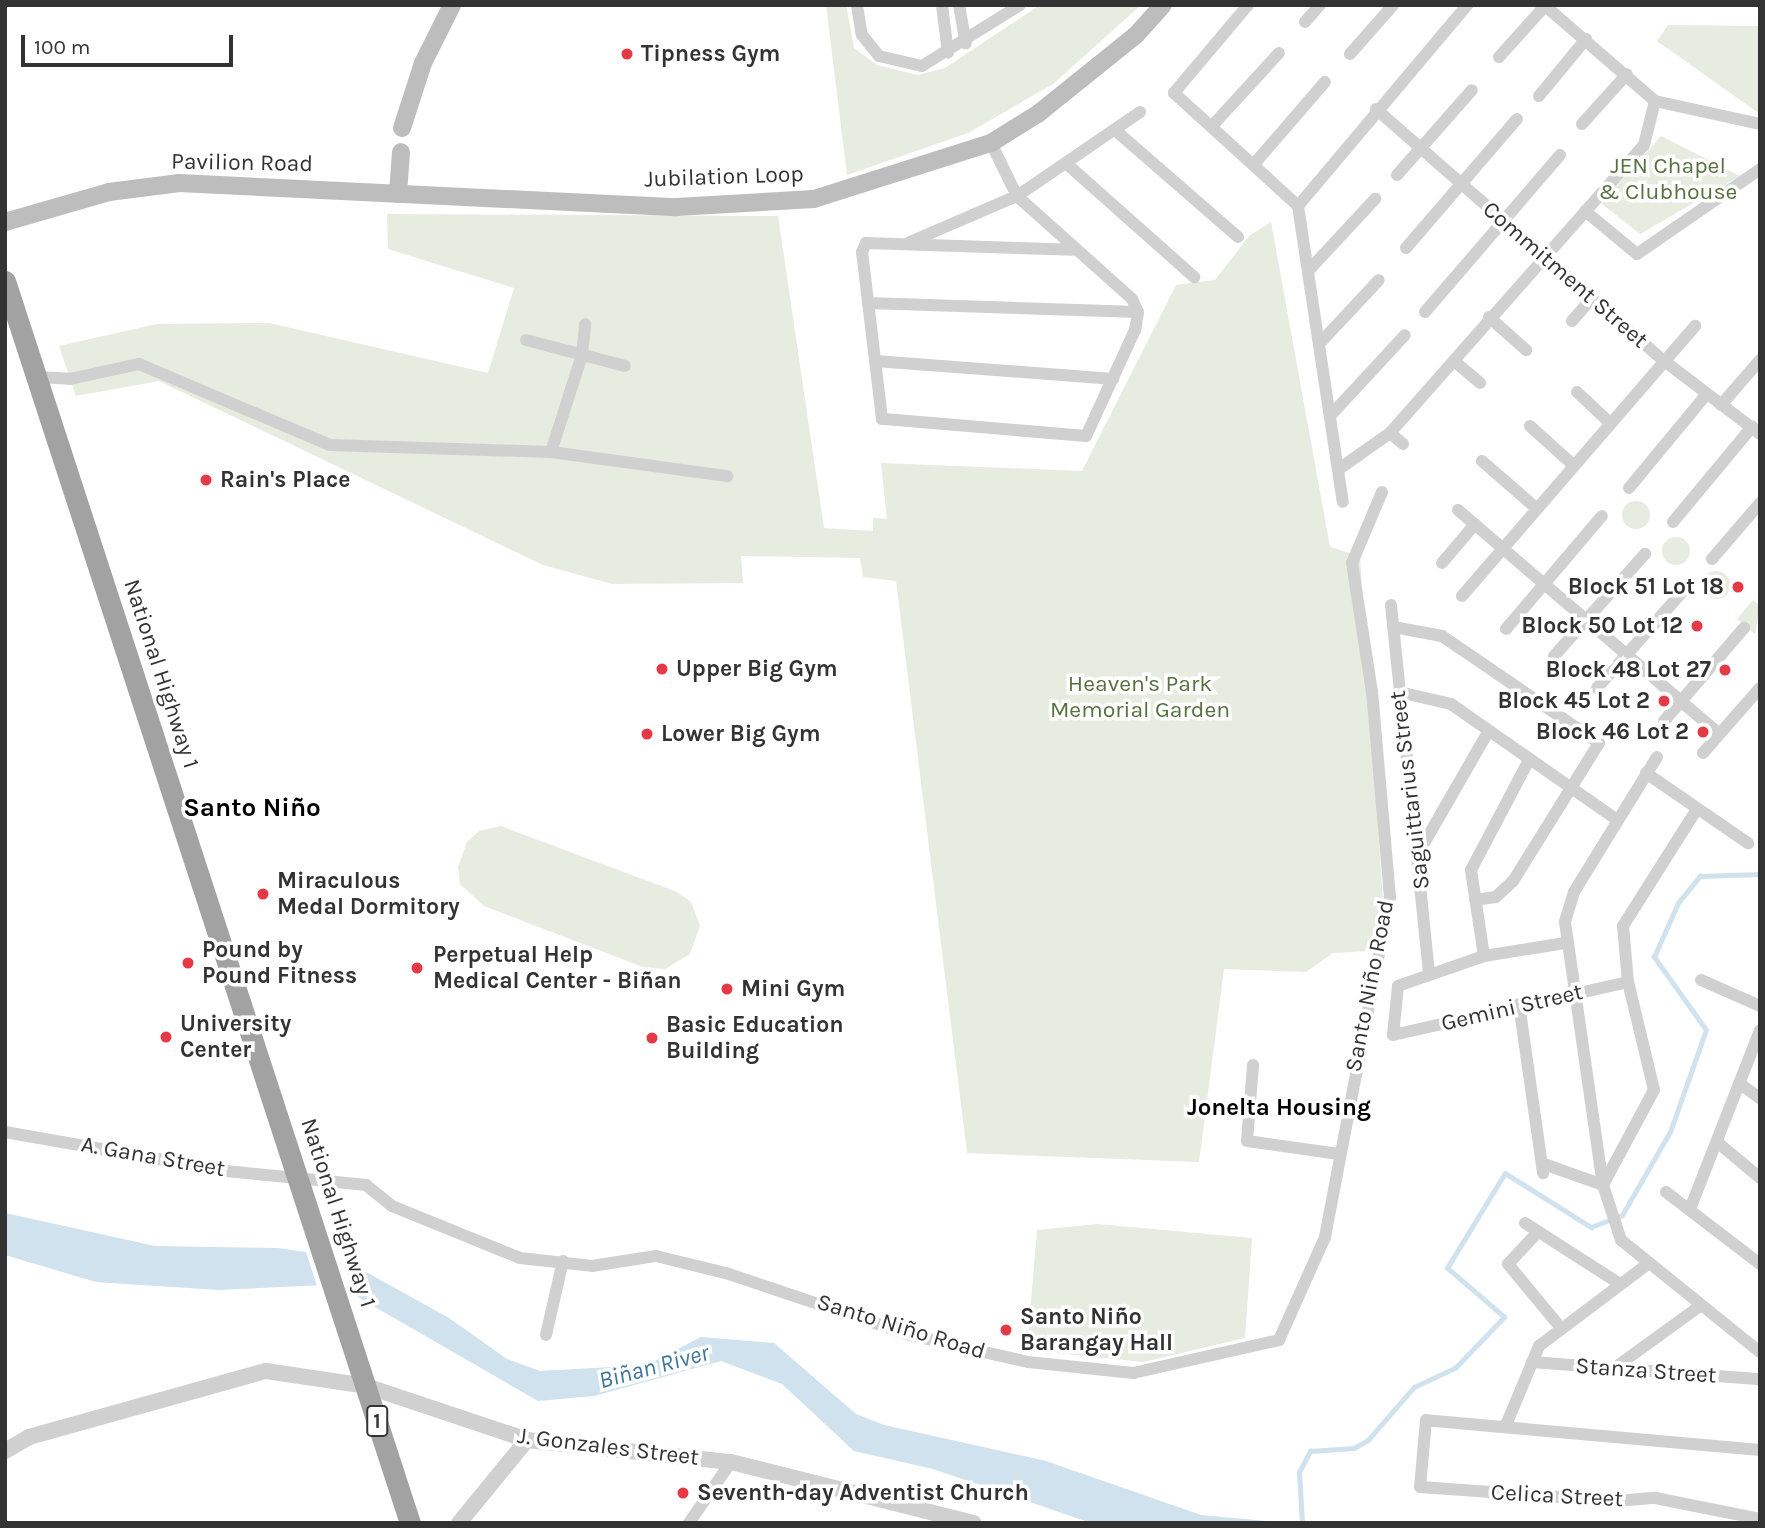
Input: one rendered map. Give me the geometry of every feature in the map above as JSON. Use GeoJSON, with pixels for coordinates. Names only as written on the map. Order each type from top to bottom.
{"type":"FeatureCollection","features":[{"type":"Feature","properties":{"kind":"highway","name":"National Highway 1"},"geometry":{"type":"LineString","coordinates":[[5,281],[410,1523]]}},
{"type":"Feature","properties":{"kind":"main road"},"geometry":{"type":"LineString","coordinates":[[402,128],[423,63],[452,5]]}},
{"type":"Feature","properties":{"kind":"main road","name":"Jubilation Loop"},"geometry":{"type":"LineString","coordinates":[[398,194],[676,207],[814,199],[991,143],[1050,104],[1163,5]]}},
{"type":"Feature","properties":{"kind":"main road"},"geometry":{"type":"LineString","coordinates":[[398,194],[401,152]]}},
{"type":"Feature","properties":{"kind":"main road","name":"Pavilion Road"},"geometry":{"type":"LineString","coordinates":[[5,222],[109,192],[179,183],[398,194]]}},
{"type":"Feature","properties":{"kind":"street"},"geometry":{"type":"LineString","coordinates":[[857,5],[862,35],[890,63],[922,66],[966,44],[1020,5]]}},
{"type":"Feature","properties":{"kind":"street"},"geometry":{"type":"LineString","coordinates":[[942,5],[948,53]]}},
{"type":"Feature","properties":{"kind":"street"},"geometry":{"type":"LineString","coordinates":[[959,5],[966,44]]}},
{"type":"Feature","properties":{"kind":"street"},"geometry":{"type":"LineString","coordinates":[[1248,5],[1174,93],[1255,163],[1298,206],[1310,270],[1343,502]]}},
{"type":"Feature","properties":{"kind":"street"},"geometry":{"type":"LineString","coordinates":[[1305,22],[1320,5]]}},
{"type":"Feature","properties":{"kind":"street"},"geometry":{"type":"LineString","coordinates":[[1350,54],[1393,5]]}},
{"type":"Feature","properties":{"kind":"street"},"geometry":{"type":"LineString","coordinates":[[1499,57],[1545,6],[1627,74],[1655,101],[1760,124]]}},
{"type":"Feature","properties":{"kind":"street"},"geometry":{"type":"LineString","coordinates":[[1298,206],[1460,8]]}},
{"type":"Feature","properties":{"kind":"street"},"geometry":{"type":"LineString","coordinates":[[1539,96],[1586,39]]}},
{"type":"Feature","properties":{"kind":"street"},"geometry":{"type":"LineString","coordinates":[[1212,126],[1279,53]]}},
{"type":"Feature","properties":{"kind":"street"},"geometry":{"type":"LineString","coordinates":[[1583,124],[1627,74]]}},
{"type":"Feature","properties":{"kind":"street"},"geometry":{"type":"LineString","coordinates":[[1255,163],[1325,82]]}},
{"type":"Feature","properties":{"kind":"street"},"geometry":{"type":"LineString","coordinates":[[1397,175],[1472,90]]}},
{"type":"Feature","properties":{"kind":"street"},"geometry":{"type":"LineString","coordinates":[[1339,469],[1390,433],[1489,317],[1644,145],[1655,101]]}},
{"type":"Feature","properties":{"kind":"street","name":"Commitment Street"},"geometry":{"type":"LineString","coordinates":[[1376,109],[1662,360],[1756,431]]}},
{"type":"Feature","properties":{"kind":"street"},"geometry":{"type":"LineString","coordinates":[[905,244],[1017,196],[1068,165],[1140,112]]}},
{"type":"Feature","properties":{"kind":"street"},"geometry":{"type":"LineString","coordinates":[[1406,248],[1517,119]]}},
{"type":"Feature","properties":{"kind":"street"},"geometry":{"type":"LineString","coordinates":[[1115,130],[1238,237]]}},
{"type":"Feature","properties":{"kind":"street"},"geometry":{"type":"LineString","coordinates":[[991,143],[1017,196],[1138,312]]}},
{"type":"Feature","properties":{"kind":"street"},"geometry":{"type":"LineString","coordinates":[[1425,312],[1501,220],[1560,155]]}},
{"type":"Feature","properties":{"kind":"street"},"geometry":{"type":"LineString","coordinates":[[1068,165],[1194,277]]}},
{"type":"Feature","properties":{"kind":"street"},"geometry":{"type":"LineString","coordinates":[[1585,211],[1637,254],[1760,169]]}},
{"type":"Feature","properties":{"kind":"street"},"geometry":{"type":"LineString","coordinates":[[1310,270],[1375,199]]}},
{"type":"Feature","properties":{"kind":"street"},"geometry":{"type":"LineString","coordinates":[[1073,250],[866,243],[868,303],[882,419],[1086,436],[1113,379],[1138,312]]}},
{"type":"Feature","properties":{"kind":"street"},"geometry":{"type":"LineString","coordinates":[[1320,343],[1379,280]]}},
{"type":"Feature","properties":{"kind":"street"},"geometry":{"type":"LineString","coordinates":[[1572,321],[1592,298]]}},
{"type":"Feature","properties":{"kind":"street"},"geometry":{"type":"LineString","coordinates":[[868,303],[1138,312]]}},
{"type":"Feature","properties":{"kind":"street"},"geometry":{"type":"LineString","coordinates":[[1489,317],[1526,350]]}},
{"type":"Feature","properties":{"kind":"street"},"geometry":{"type":"LineString","coordinates":[[551,452],[582,355],[585,324]]}},
{"type":"Feature","properties":{"kind":"street"},"geometry":{"type":"LineString","coordinates":[[1462,596],[1572,464],[1695,326]]}},
{"type":"Feature","properties":{"kind":"street"},"geometry":{"type":"LineString","coordinates":[[1330,416],[1405,335]]}},
{"type":"Feature","properties":{"kind":"street"},"geometry":{"type":"LineString","coordinates":[[526,340],[625,366]]}},
{"type":"Feature","properties":{"kind":"street"},"geometry":{"type":"LineString","coordinates":[[875,361],[1113,379]]}},
{"type":"Feature","properties":{"kind":"street"},"geometry":{"type":"LineString","coordinates":[[1454,361],[1479,383]]}},
{"type":"Feature","properties":{"kind":"street"},"geometry":{"type":"LineString","coordinates":[[37,377],[70,379],[139,364],[330,445],[551,452],[727,476]]}},
{"type":"Feature","properties":{"kind":"street"},"geometry":{"type":"LineString","coordinates":[[1721,405],[1759,364]]}},
{"type":"Feature","properties":{"kind":"street"},"geometry":{"type":"LineString","coordinates":[[1577,392],[1609,422]]}},
{"type":"Feature","properties":{"kind":"street"},"geometry":{"type":"LineString","coordinates":[[1629,488],[1706,395]]}},
{"type":"Feature","properties":{"kind":"street"},"geometry":{"type":"LineString","coordinates":[[1530,426],[1572,464]]}},
{"type":"Feature","properties":{"kind":"street"},"geometry":{"type":"LineString","coordinates":[[1673,522],[1756,431]]}},
{"type":"Feature","properties":{"kind":"street"},"geometry":{"type":"LineString","coordinates":[[1390,433],[1403,444]]}},
{"type":"Feature","properties":{"kind":"street"},"geometry":{"type":"LineString","coordinates":[[1482,461],[1535,507]]}},
{"type":"Feature","properties":{"kind":"street","name":"Santo Niño Road"},"geometry":{"type":"LineString","coordinates":[[300,1182],[366,1185],[392,1206],[494,1250],[592,1266],[656,1256],[984,1354],[1133,1373],[1279,1340],[1325,1237],[1390,897],[1372,692],[1352,564],[1362,530],[1382,492]]}},
{"type":"Feature","properties":{"kind":"street"},"geometry":{"type":"LineString","coordinates":[[1712,559],[1760,503]]}},
{"type":"Feature","properties":{"kind":"street"},"geometry":{"type":"LineString","coordinates":[[1458,510],[1719,734]]}},
{"type":"Feature","properties":{"kind":"street"},"geometry":{"type":"LineString","coordinates":[[1506,629],[1602,516]]}},
{"type":"Feature","properties":{"kind":"street"},"geometry":{"type":"LineString","coordinates":[[1442,563],[1475,524]]}},
{"type":"Feature","properties":{"kind":"street"},"geometry":{"type":"LineString","coordinates":[[1554,656],[1644,554]]}},
{"type":"Feature","properties":{"kind":"street"},"geometry":{"type":"LineString","coordinates":[[1597,688],[1685,589]]}},
{"type":"Feature","properties":{"kind":"street","name":"Saguittarius Street"},"geometry":{"type":"LineString","coordinates":[[1391,605],[1419,852],[1429,975]]}},
{"type":"Feature","properties":{"kind":"street"},"geometry":{"type":"LineString","coordinates":[[1393,627],[1441,636],[1599,743],[1513,881],[1496,897],[1475,900]]}},
{"type":"Feature","properties":{"kind":"street"},"geometry":{"type":"LineString","coordinates":[[1664,721],[1744,628]]}},
{"type":"Feature","properties":{"kind":"street"},"geometry":{"type":"LineString","coordinates":[[1703,753],[1760,688]]}},
{"type":"Feature","properties":{"kind":"street"},"geometry":{"type":"LineString","coordinates":[[1399,692],[1451,704],[1617,820]]}},
{"type":"Feature","properties":{"kind":"street"},"geometry":{"type":"LineString","coordinates":[[1419,852],[1488,732]]}},
{"type":"Feature","properties":{"kind":"street"},"geometry":{"type":"LineString","coordinates":[[1657,757],[1574,892],[1564,943],[1603,1185],[1613,1227],[1648,1264],[1760,1352]]}},
{"type":"Feature","properties":{"kind":"street"},"geometry":{"type":"LineString","coordinates":[[1484,956],[1475,900],[1476,850],[1529,760]]}},
{"type":"Feature","properties":{"kind":"street"},"geometry":{"type":"LineString","coordinates":[[1646,773],[1748,843]]}},
{"type":"Feature","properties":{"kind":"street"},"geometry":{"type":"LineString","coordinates":[[1603,1185],[1654,1090],[1628,982],[1622,938],[1629,909],[1697,809]]}},
{"type":"Feature","properties":{"kind":"street"},"geometry":{"type":"LineString","coordinates":[[1429,975],[1484,956],[1564,943]]}},
{"type":"Feature","properties":{"kind":"street","name":"Gemini Street"},"geometry":{"type":"LineString","coordinates":[[1429,975],[1398,986],[1392,1031],[1397,1037],[1519,1004],[1628,982]]}},
{"type":"Feature","properties":{"kind":"street"},"geometry":{"type":"LineString","coordinates":[[1701,980],[1760,1006]]}},
{"type":"Feature","properties":{"kind":"street"},"geometry":{"type":"LineString","coordinates":[[1519,1004],[1544,1168],[1603,1185]]}},
{"type":"Feature","properties":{"kind":"street"},"geometry":{"type":"LineString","coordinates":[[1690,1209],[1760,1030]]}},
{"type":"Feature","properties":{"kind":"street"},"geometry":{"type":"LineString","coordinates":[[1253,1065],[1247,1141],[1339,1154]]}},
{"type":"Feature","properties":{"kind":"street"},"geometry":{"type":"LineString","coordinates":[[1739,1083],[1760,1098]]}},
{"type":"Feature","properties":{"kind":"street","name":"A. Gana Street"},"geometry":{"type":"LineString","coordinates":[[5,1132],[300,1182]]}},
{"type":"Feature","properties":{"kind":"street"},"geometry":{"type":"LineString","coordinates":[[1717,1142],[1760,1178]]}},
{"type":"Feature","properties":{"kind":"street"},"geometry":{"type":"LineString","coordinates":[[1666,1192],[1760,1264]]}},
{"type":"Feature","properties":{"kind":"street"},"geometry":{"type":"LineString","coordinates":[[1525,1223],[1620,1284]]}},
{"type":"Feature","properties":{"kind":"street"},"geometry":{"type":"LineString","coordinates":[[1538,1233],[1508,1264],[1561,1328]]}},
{"type":"Feature","properties":{"kind":"street"},"geometry":{"type":"LineString","coordinates":[[546,1335],[562,1261]]}},
{"type":"Feature","properties":{"kind":"street"},"geometry":{"type":"LineString","coordinates":[[1648,1264],[1539,1346],[1506,1425],[1760,1450]]}},
{"type":"Feature","properties":{"kind":"street"},"geometry":{"type":"LineString","coordinates":[[1613,1369],[1700,1306]]}},
{"type":"Feature","properties":{"kind":"street","name":"Stanza Street"},"geometry":{"type":"LineString","coordinates":[[1532,1362],[1760,1379]]}},
{"type":"Feature","properties":{"kind":"street","name":"J. Gonzales Street"},"geometry":{"type":"LineString","coordinates":[[5,1451],[29,1437],[266,1371],[366,1386],[527,1440],[731,1462],[950,1521],[973,1523]]}},
{"type":"Feature","properties":{"kind":"street","name":"Celica Street"},"geometry":{"type":"LineString","coordinates":[[1506,1425],[1426,1420],[1420,1487],[1617,1502],[1655,1498],[1760,1519]]}},
{"type":"Feature","properties":{"kind":"street"},"geometry":{"type":"LineString","coordinates":[[459,1523],[527,1440]]}},
{"type":"Feature","properties":{"kind":"street"},"geometry":{"type":"LineString","coordinates":[[689,1523],[731,1462]]}},
{"type":"Feature","properties":{"kind":"green space"},"geometry":{"type":"Polygon","coordinates":[[[826,5],[846,5],[854,48],[877,65],[918,75],[945,68],[1040,5],[1141,5],[1053,84],[968,133],[847,175],[826,5]]]}},
{"type":"Feature","properties":{"kind":"green space"},"geometry":{"type":"Polygon","coordinates":[[[1668,25],[1760,26],[1760,114],[1657,41],[1668,25]]]}},
{"type":"Feature","properties":{"kind":"green space","name":"JEN Chapel & Clubhouse"},"geometry":{"type":"Polygon","coordinates":[[[1661,136],[1740,176],[1640,234],[1601,203],[1661,136]]]}},
{"type":"Feature","properties":{"kind":"green space","name":"Heaven's Park Memorial Garden"},"geometry":{"type":"Polygon","coordinates":[[[387,214],[778,216],[824,528],[873,531],[873,518],[887,519],[881,463],[1082,471],[1176,285],[1215,280],[1249,236],[1271,222],[1330,547],[1360,556],[1383,902],[1369,951],[1333,953],[1306,972],[1224,969],[1199,1162],[967,1153],[896,581],[863,577],[860,558],[741,556],[743,583],[612,584],[543,565],[159,381],[76,396],[59,346],[157,324],[269,323],[488,373],[514,288],[388,249],[387,214]]]}},
{"type":"Feature","properties":{"kind":"green space"},"geometry":{"type":"Polygon","coordinates":[[[1636,501],[1646,505],[1650,515],[1646,525],[1636,529],[1626,525],[1622,515],[1626,505],[1636,501]]]}},
{"type":"Feature","properties":{"kind":"green space"},"geometry":{"type":"Polygon","coordinates":[[[1676,537],[1686,541],[1690,551],[1686,561],[1676,565],[1666,561],[1662,551],[1666,541],[1676,537]]]}},
{"type":"Feature","properties":{"kind":"green space"},"geometry":{"type":"Polygon","coordinates":[[[1716,571],[1726,575],[1730,585],[1726,595],[1716,599],[1706,595],[1702,585],[1706,575],[1716,571]]]}},
{"type":"Feature","properties":{"kind":"green space"},"geometry":{"type":"Polygon","coordinates":[[[1753,600],[1760,606],[1755,634],[1737,619],[1753,600]]]}},
{"type":"Feature","properties":{"kind":"green space"},"geometry":{"type":"Polygon","coordinates":[[[501,826],[677,892],[691,902],[700,926],[690,954],[665,969],[643,967],[484,906],[460,884],[458,867],[467,842],[479,831],[501,826]]]}},
{"type":"Feature","properties":{"kind":"green space"},"geometry":{"type":"Polygon","coordinates":[[[1098,1224],[1252,1238],[1245,1338],[1143,1362],[1027,1350],[1037,1230],[1098,1224]]]}},
{"type":"Feature","properties":{"kind":"water","name":"Biñan River"},"geometry":{"type":"Polygon","coordinates":[[[5,1213],[155,1246],[278,1248],[339,1257],[449,1318],[507,1359],[540,1371],[647,1365],[701,1337],[774,1343],[856,1414],[884,1425],[1046,1461],[1201,1515],[1287,1523],[1091,1523],[933,1469],[854,1451],[782,1384],[721,1361],[594,1396],[538,1401],[349,1292],[324,1285],[219,1290],[96,1282],[5,1255],[5,1213]]]}},
{"type":"Feature","properties":{"kind":"pier"},"geometry":{"type":"Polygon","coordinates":[[[304,1246],[342,1254],[356,1299],[318,1289],[304,1246]]]}},
{"type":"Feature","properties":{"kind":"waterway"},"geometry":{"type":"LineString","coordinates":[[1302,1523],[1299,1472],[1310,1451],[1354,1448],[1368,1440],[1414,1387],[1455,1368],[1504,1317],[1447,1268],[1505,1173],[1591,1227],[1622,1215],[1670,1132],[1706,1030],[1654,957],[1678,903],[1700,876],[1760,874]]}},
{"type":"Feature","properties":{"kind":"place","name":"Tipness Gym"},"geometry":{"type":"Point","coordinates":[627,54]}},
{"type":"Feature","properties":{"kind":"place","name":"Rain's Place"},"geometry":{"type":"Point","coordinates":[206,480]}},
{"type":"Feature","properties":{"kind":"place","name":"Block 51 Lot 18"},"geometry":{"type":"Point","coordinates":[1738,587]}},
{"type":"Feature","properties":{"kind":"place","name":"Block 50 Lot 12"},"geometry":{"type":"Point","coordinates":[1697,626]}},
{"type":"Feature","properties":{"kind":"place","name":"Upper Big Gym"},"geometry":{"type":"Point","coordinates":[662,669]}},
{"type":"Feature","properties":{"kind":"place","name":"Block 48 Lot 27"},"geometry":{"type":"Point","coordinates":[1725,670]}},
{"type":"Feature","properties":{"kind":"place","name":"Block 45 Lot 2"},"geometry":{"type":"Point","coordinates":[1664,701]}},
{"type":"Feature","properties":{"kind":"place","name":"Block 46 Lot 2"},"geometry":{"type":"Point","coordinates":[1703,732]}},
{"type":"Feature","properties":{"kind":"place","name":"Lower Big Gym"},"geometry":{"type":"Point","coordinates":[647,734]}},
{"type":"Feature","properties":{"kind":"place","name":"Miraculous Medal Dormitory"},"geometry":{"type":"Point","coordinates":[263,894]}},
{"type":"Feature","properties":{"kind":"place","name":"Pound by Pound Fitness"},"geometry":{"type":"Point","coordinates":[188,963]}},
{"type":"Feature","properties":{"kind":"place","name":"Perpetual Help Medical Center - Biñan"},"geometry":{"type":"Point","coordinates":[417,968]}},
{"type":"Feature","properties":{"kind":"place","name":"Mini Gym"},"geometry":{"type":"Point","coordinates":[727,989]}},
{"type":"Feature","properties":{"kind":"place","name":"University Center"},"geometry":{"type":"Point","coordinates":[166,1037]}},
{"type":"Feature","properties":{"kind":"place","name":"Basic Education Building"},"geometry":{"type":"Point","coordinates":[652,1038]}},
{"type":"Feature","properties":{"kind":"place","name":"Santo Niño Barangay Hall"},"geometry":{"type":"Point","coordinates":[1006,1330]}},
{"type":"Feature","properties":{"kind":"place","name":"Seventh-day Adventist Church"},"geometry":{"type":"Point","coordinates":[683,1493]}},
{"type":"Feature","properties":{"kind":"district","name":"Santo Niño"},"geometry":{"type":"Point","coordinates":[252,808]}},
{"type":"Feature","properties":{"kind":"district","name":"Jonelta Housing"},"geometry":{"type":"Point","coordinates":[1279,1108]}}]}
